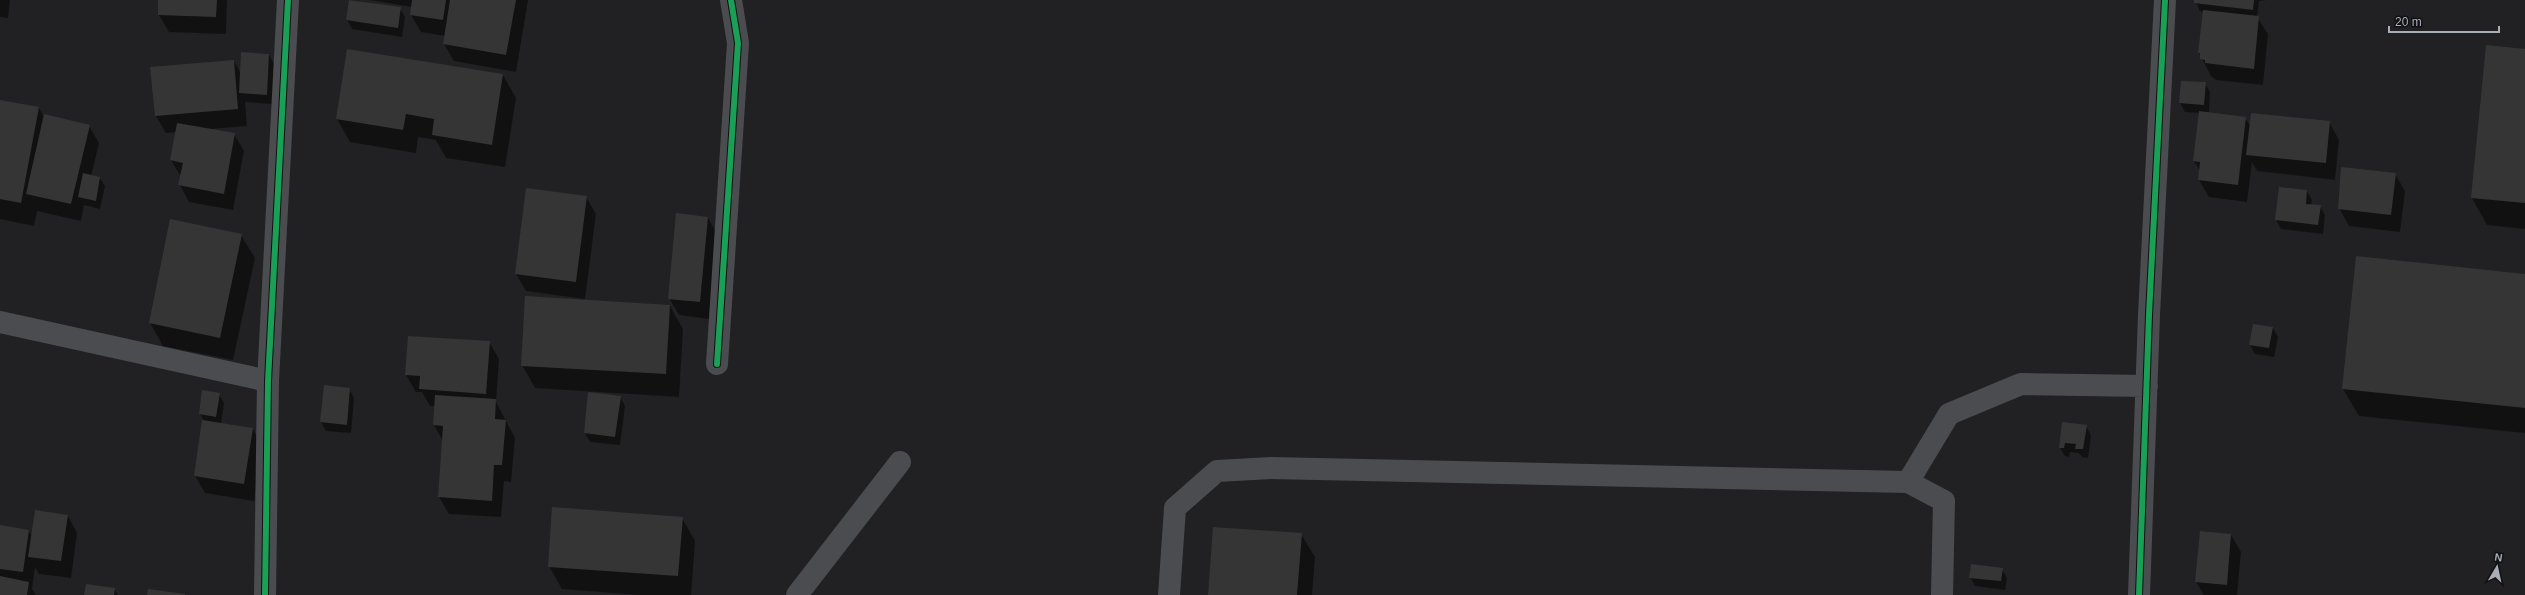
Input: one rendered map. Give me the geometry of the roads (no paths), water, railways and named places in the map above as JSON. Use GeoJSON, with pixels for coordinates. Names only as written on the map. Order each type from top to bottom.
{"type":"FeatureCollection","features":[{"type":"Feature","properties":{"kind":"street"},"geometry":{"type":"LineString","coordinates":[[265,595],[268,381],[288,0]]}},
{"type":"Feature","properties":{"kind":"street"},"geometry":{"type":"LineString","coordinates":[[717,364],[738,43],[731,0]]}},
{"type":"Feature","properties":{"kind":"street"},"geometry":{"type":"LineString","coordinates":[[2139,595],[2146,386],[2165,0]]}},
{"type":"Feature","properties":{"kind":"street"},"geometry":{"type":"LineString","coordinates":[[0,322],[268,381]]}},
{"type":"Feature","properties":{"kind":"street"},"geometry":{"type":"LineString","coordinates":[[1908,482],[1949,414],[2021,384],[2146,386]]}},
{"type":"Feature","properties":{"kind":"street"},"geometry":{"type":"LineString","coordinates":[[797,595],[900,462]]}},
{"type":"Feature","properties":{"kind":"street"},"geometry":{"type":"LineString","coordinates":[[1170,595],[1175,508],[1217,471],[1271,468],[1908,482],[1944,501],[1942,595]]}}]}
